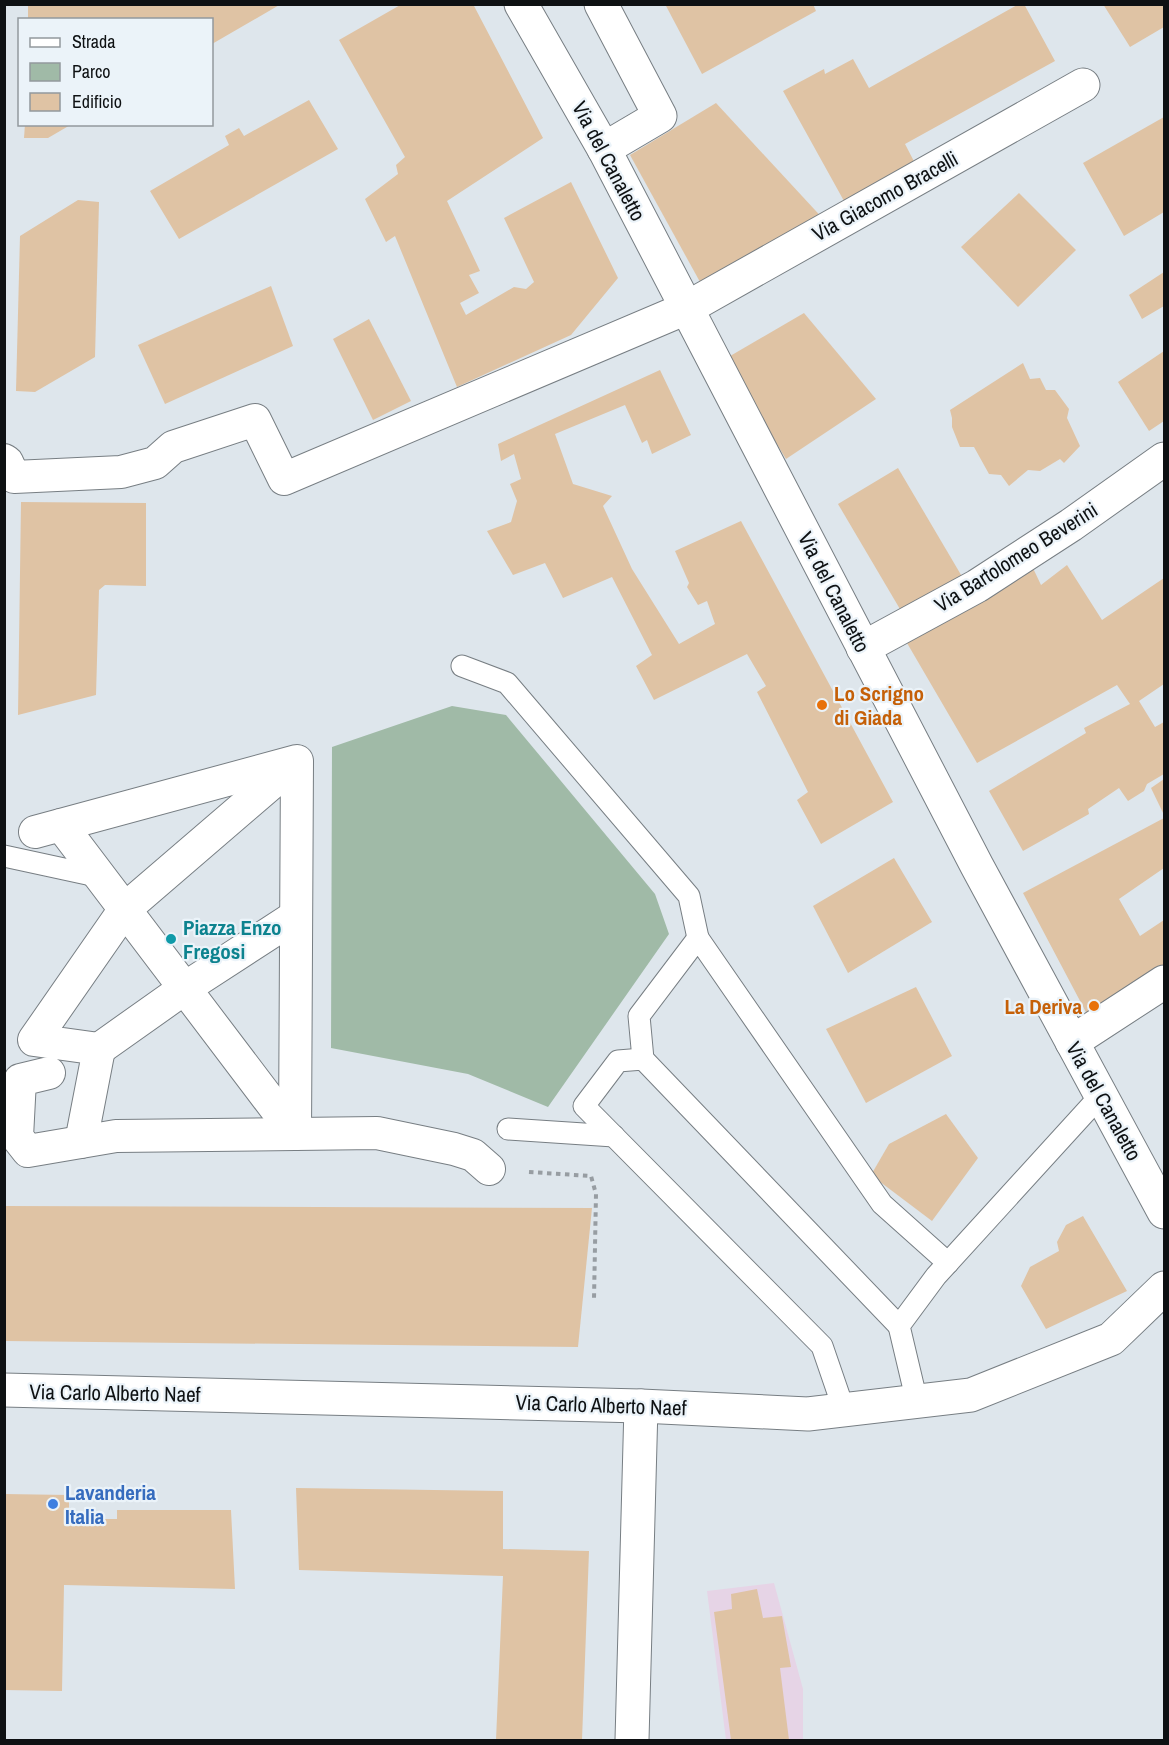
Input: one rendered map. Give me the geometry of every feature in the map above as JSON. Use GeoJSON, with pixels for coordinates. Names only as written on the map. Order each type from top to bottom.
{"type":"FeatureCollection","features":[{"type":"Feature","properties":{"kind":"street","name":"Via del Canaletto"},"geometry":{"type":"LineString","coordinates":[[521,4],[604,149],[977,866],[1164,1212]]}},
{"type":"Feature","properties":{"kind":"street"},"geometry":{"type":"LineString","coordinates":[[601,4],[660,116],[604,149]]}},
{"type":"Feature","properties":{"kind":"street","name":"Via Giacomo Bracelli"},"geometry":{"type":"LineString","coordinates":[[687,308],[1083,85]]}},
{"type":"Feature","properties":{"kind":"street"},"geometry":{"type":"LineString","coordinates":[[4,460],[14,477],[121,472],[155,463],[174,447],[255,420],[284,479],[687,308]]}},
{"type":"Feature","properties":{"kind":"street","name":"Via Bartolomeo Beverini"},"geometry":{"type":"LineString","coordinates":[[863,648],[977,586],[1071,525],[1164,459]]}},
{"type":"Feature","properties":{"kind":"street"},"geometry":{"type":"LineString","coordinates":[[295,1134],[101,877],[48,828],[297,761]]}},
{"type":"Feature","properties":{"kind":"street"},"geometry":{"type":"LineString","coordinates":[[297,761],[125,909],[43,1041],[39,1077],[18,1137],[28,1151],[116,1136],[377,1133],[473,1155],[489,1170]]}},
{"type":"Feature","properties":{"kind":"street"},"geometry":{"type":"LineString","coordinates":[[295,1134],[297,761]]}},
{"type":"Feature","properties":{"kind":"street"},"geometry":{"type":"LineString","coordinates":[[43,1041],[99,1049],[185,988],[296,916]]}},
{"type":"Feature","properties":{"kind":"street"},"geometry":{"type":"LineString","coordinates":[[1072,1042],[1164,982]]}},
{"type":"Feature","properties":{"kind":"street"},"geometry":{"type":"LineString","coordinates":[[81,1142],[99,1049]]}},
{"type":"Feature","properties":{"kind":"street","name":"Via Carlo Alberto Naef"},"geometry":{"type":"LineString","coordinates":[[4,1390],[641,1406],[808,1414],[971,1395],[1111,1339],[1164,1287]]}},
{"type":"Feature","properties":{"kind":"street"},"geometry":{"type":"LineString","coordinates":[[632,1740],[641,1406]]}},
{"type":"Feature","properties":{"kind":"lane"},"geometry":{"type":"LineString","coordinates":[[462,666],[507,683],[689,896],[698,938],[882,1204],[948,1263]]}},
{"type":"Feature","properties":{"kind":"lane"},"geometry":{"type":"LineString","coordinates":[[4,856],[101,877]]}},
{"type":"Feature","properties":{"kind":"lane"},"geometry":{"type":"LineString","coordinates":[[698,938],[639,1016],[643,1059],[899,1326],[917,1402]]}},
{"type":"Feature","properties":{"kind":"lane"},"geometry":{"type":"LineString","coordinates":[[643,1059],[618,1061],[584,1106],[822,1346],[844,1410]]}},
{"type":"Feature","properties":{"kind":"lane"},"geometry":{"type":"LineString","coordinates":[[899,1326],[936,1276],[1101,1095]]}},
{"type":"Feature","properties":{"kind":"lane"},"geometry":{"type":"LineString","coordinates":[[508,1128],[614,1136]]}},
{"type":"Feature","properties":{"kind":"path"},"geometry":{"type":"LineString","coordinates":[[489,1170],[591,1176],[596,1194],[594,1299]]}},
{"type":"Feature","properties":{"kind":"shaded area"},"geometry":{"type":"Polygon","coordinates":[[[774,1583],[803,1689],[803,1740],[726,1740],[707,1591],[774,1583]]]}},
{"type":"Feature","properties":{"kind":"green space"},"geometry":{"type":"Polygon","coordinates":[[[452,706],[506,715],[655,894],[669,934],[548,1107],[468,1074],[331,1048],[332,747],[452,706]]]}},
{"type":"Feature","properties":{"kind":"building"},"geometry":{"type":"Polygon","coordinates":[[[28,4],[281,4],[213,43],[213,18],[28,18],[28,4]]]}},
{"type":"Feature","properties":{"kind":"building"},"geometry":{"type":"Polygon","coordinates":[[[402,4],[473,4],[543,138],[447,201],[480,271],[469,275],[479,293],[460,303],[466,315],[514,287],[526,289],[534,282],[504,218],[571,182],[618,278],[571,335],[457,387],[395,236],[386,242],[365,199],[398,174],[396,165],[405,157],[339,40],[402,4]]]}},
{"type":"Feature","properties":{"kind":"building"},"geometry":{"type":"Polygon","coordinates":[[[665,4],[813,4],[816,11],[702,74],[665,4]]]}},
{"type":"Feature","properties":{"kind":"building"},"geometry":{"type":"Polygon","coordinates":[[[1019,4],[1024,4],[1055,61],[905,144],[919,171],[849,210],[783,91],[824,69],[825,74],[853,59],[869,88],[1019,4]]]}},
{"type":"Feature","properties":{"kind":"building"},"geometry":{"type":"Polygon","coordinates":[[[1103,4],[1164,4],[1164,27],[1130,47],[1103,4]]]}},
{"type":"Feature","properties":{"kind":"building"},"geometry":{"type":"Polygon","coordinates":[[[309,100],[338,149],[179,239],[150,191],[229,145],[225,136],[239,128],[244,136],[309,100]]]}},
{"type":"Feature","properties":{"kind":"building"},"geometry":{"type":"Polygon","coordinates":[[[716,103],[827,223],[705,291],[630,155],[716,103]]]}},
{"type":"Feature","properties":{"kind":"building"},"geometry":{"type":"Polygon","coordinates":[[[1164,117],[1164,212],[1124,236],[1083,163],[1164,117]]]}},
{"type":"Feature","properties":{"kind":"building"},"geometry":{"type":"Polygon","coordinates":[[[25,126],[69,126],[48,138],[24,138],[25,126]]]}},
{"type":"Feature","properties":{"kind":"building"},"geometry":{"type":"Polygon","coordinates":[[[1019,193],[1076,250],[1018,307],[961,247],[1019,193]]]}},
{"type":"Feature","properties":{"kind":"building"},"geometry":{"type":"Polygon","coordinates":[[[78,200],[99,202],[95,357],[35,392],[16,391],[20,236],[78,200]]]}},
{"type":"Feature","properties":{"kind":"building"},"geometry":{"type":"Polygon","coordinates":[[[1164,272],[1164,306],[1142,319],[1129,295],[1164,272]]]}},
{"type":"Feature","properties":{"kind":"building"},"geometry":{"type":"Polygon","coordinates":[[[271,286],[293,346],[165,404],[138,345],[271,286]]]}},
{"type":"Feature","properties":{"kind":"building"},"geometry":{"type":"Polygon","coordinates":[[[804,313],[876,399],[786,459],[725,359],[804,313]]]}},
{"type":"Feature","properties":{"kind":"building"},"geometry":{"type":"Polygon","coordinates":[[[369,319],[411,401],[373,420],[333,339],[369,319]]]}},
{"type":"Feature","properties":{"kind":"building"},"geometry":{"type":"Polygon","coordinates":[[[1164,351],[1164,421],[1149,431],[1118,382],[1164,351]]]}},
{"type":"Feature","properties":{"kind":"building"},"geometry":{"type":"Polygon","coordinates":[[[1023,363],[1030,379],[1040,378],[1046,390],[1055,390],[1069,409],[1067,418],[1080,446],[1064,463],[1060,459],[1040,471],[1028,470],[1009,486],[1001,475],[989,474],[974,447],[960,447],[952,427],[950,410],[1023,363]]]}},
{"type":"Feature","properties":{"kind":"building"},"geometry":{"type":"Polygon","coordinates":[[[660,370],[691,435],[652,454],[647,440],[642,443],[625,405],[555,434],[573,484],[612,496],[603,506],[632,569],[679,644],[715,624],[707,601],[698,605],[687,587],[689,583],[675,551],[741,521],[893,802],[821,844],[797,800],[808,792],[757,692],[766,686],[747,654],[654,700],[636,666],[652,655],[612,577],[563,598],[545,563],[513,575],[487,531],[511,522],[517,501],[510,484],[521,479],[514,454],[501,461],[498,444],[660,370]]]}},
{"type":"Feature","properties":{"kind":"building"},"geometry":{"type":"Polygon","coordinates":[[[898,468],[967,585],[907,621],[838,504],[898,468]]]}},
{"type":"Feature","properties":{"kind":"building"},"geometry":{"type":"Polygon","coordinates":[[[21,502],[146,503],[146,586],[105,585],[99,590],[96,695],[18,715],[21,502]]]}},
{"type":"Feature","properties":{"kind":"building"},"geometry":{"type":"Polygon","coordinates":[[[1067,565],[1102,620],[1164,578],[1164,684],[1139,701],[1155,727],[1164,722],[1164,774],[1147,784],[1144,791],[1128,801],[1119,788],[1088,809],[1089,814],[1023,851],[989,791],[1086,733],[1084,728],[1130,704],[1117,685],[977,763],[907,643],[1032,566],[1041,585],[1067,565]]]}},
{"type":"Feature","properties":{"kind":"building"},"geometry":{"type":"Polygon","coordinates":[[[1164,779],[1164,815],[1151,788],[1164,779]]]}},
{"type":"Feature","properties":{"kind":"building"},"geometry":{"type":"Polygon","coordinates":[[[1164,818],[1164,868],[1119,899],[1140,936],[1164,920],[1164,966],[1088,1016],[1023,893],[1164,818]]]}},
{"type":"Feature","properties":{"kind":"building"},"geometry":{"type":"Polygon","coordinates":[[[894,858],[932,922],[848,973],[813,906],[894,858]]]}},
{"type":"Feature","properties":{"kind":"building"},"geometry":{"type":"Polygon","coordinates":[[[916,987],[952,1056],[866,1103],[826,1029],[916,987]]]}},
{"type":"Feature","properties":{"kind":"building"},"geometry":{"type":"Polygon","coordinates":[[[946,1114],[978,1158],[932,1221],[871,1175],[889,1144],[946,1114]]]}},
{"type":"Feature","properties":{"kind":"building"},"geometry":{"type":"Polygon","coordinates":[[[4,1206],[592,1208],[578,1347],[4,1341],[4,1206]]]}},
{"type":"Feature","properties":{"kind":"building"},"geometry":{"type":"Polygon","coordinates":[[[1083,1216],[1127,1291],[1046,1329],[1021,1286],[1030,1267],[1059,1251],[1057,1242],[1066,1225],[1083,1216]]]}},
{"type":"Feature","properties":{"kind":"building"},"geometry":{"type":"Polygon","coordinates":[[[296,1488],[503,1491],[503,1549],[589,1551],[582,1740],[496,1740],[503,1576],[299,1570],[296,1488]]]}},
{"type":"Feature","properties":{"kind":"building"},"geometry":{"type":"Polygon","coordinates":[[[4,1494],[69,1495],[69,1519],[117,1519],[117,1510],[231,1510],[235,1589],[64,1585],[62,1691],[4,1690],[4,1494]]]}},
{"type":"Feature","properties":{"kind":"building"},"geometry":{"type":"Polygon","coordinates":[[[757,1589],[763,1618],[782,1616],[791,1667],[780,1668],[789,1740],[731,1740],[714,1612],[732,1609],[731,1594],[757,1589]]]}},
{"type":"Feature","properties":{"kind":"place","name":"Lo Scrigno di Giada"},"geometry":{"type":"Point","coordinates":[822,705]}},
{"type":"Feature","properties":{"kind":"place","name":"Piazza Enzo Fregosi"},"geometry":{"type":"Point","coordinates":[171,939]}},
{"type":"Feature","properties":{"kind":"place","name":"La Deriva"},"geometry":{"type":"Point","coordinates":[1094,1006]}},
{"type":"Feature","properties":{"kind":"place","name":"Lavanderia Italia"},"geometry":{"type":"Point","coordinates":[53,1504]}}]}
